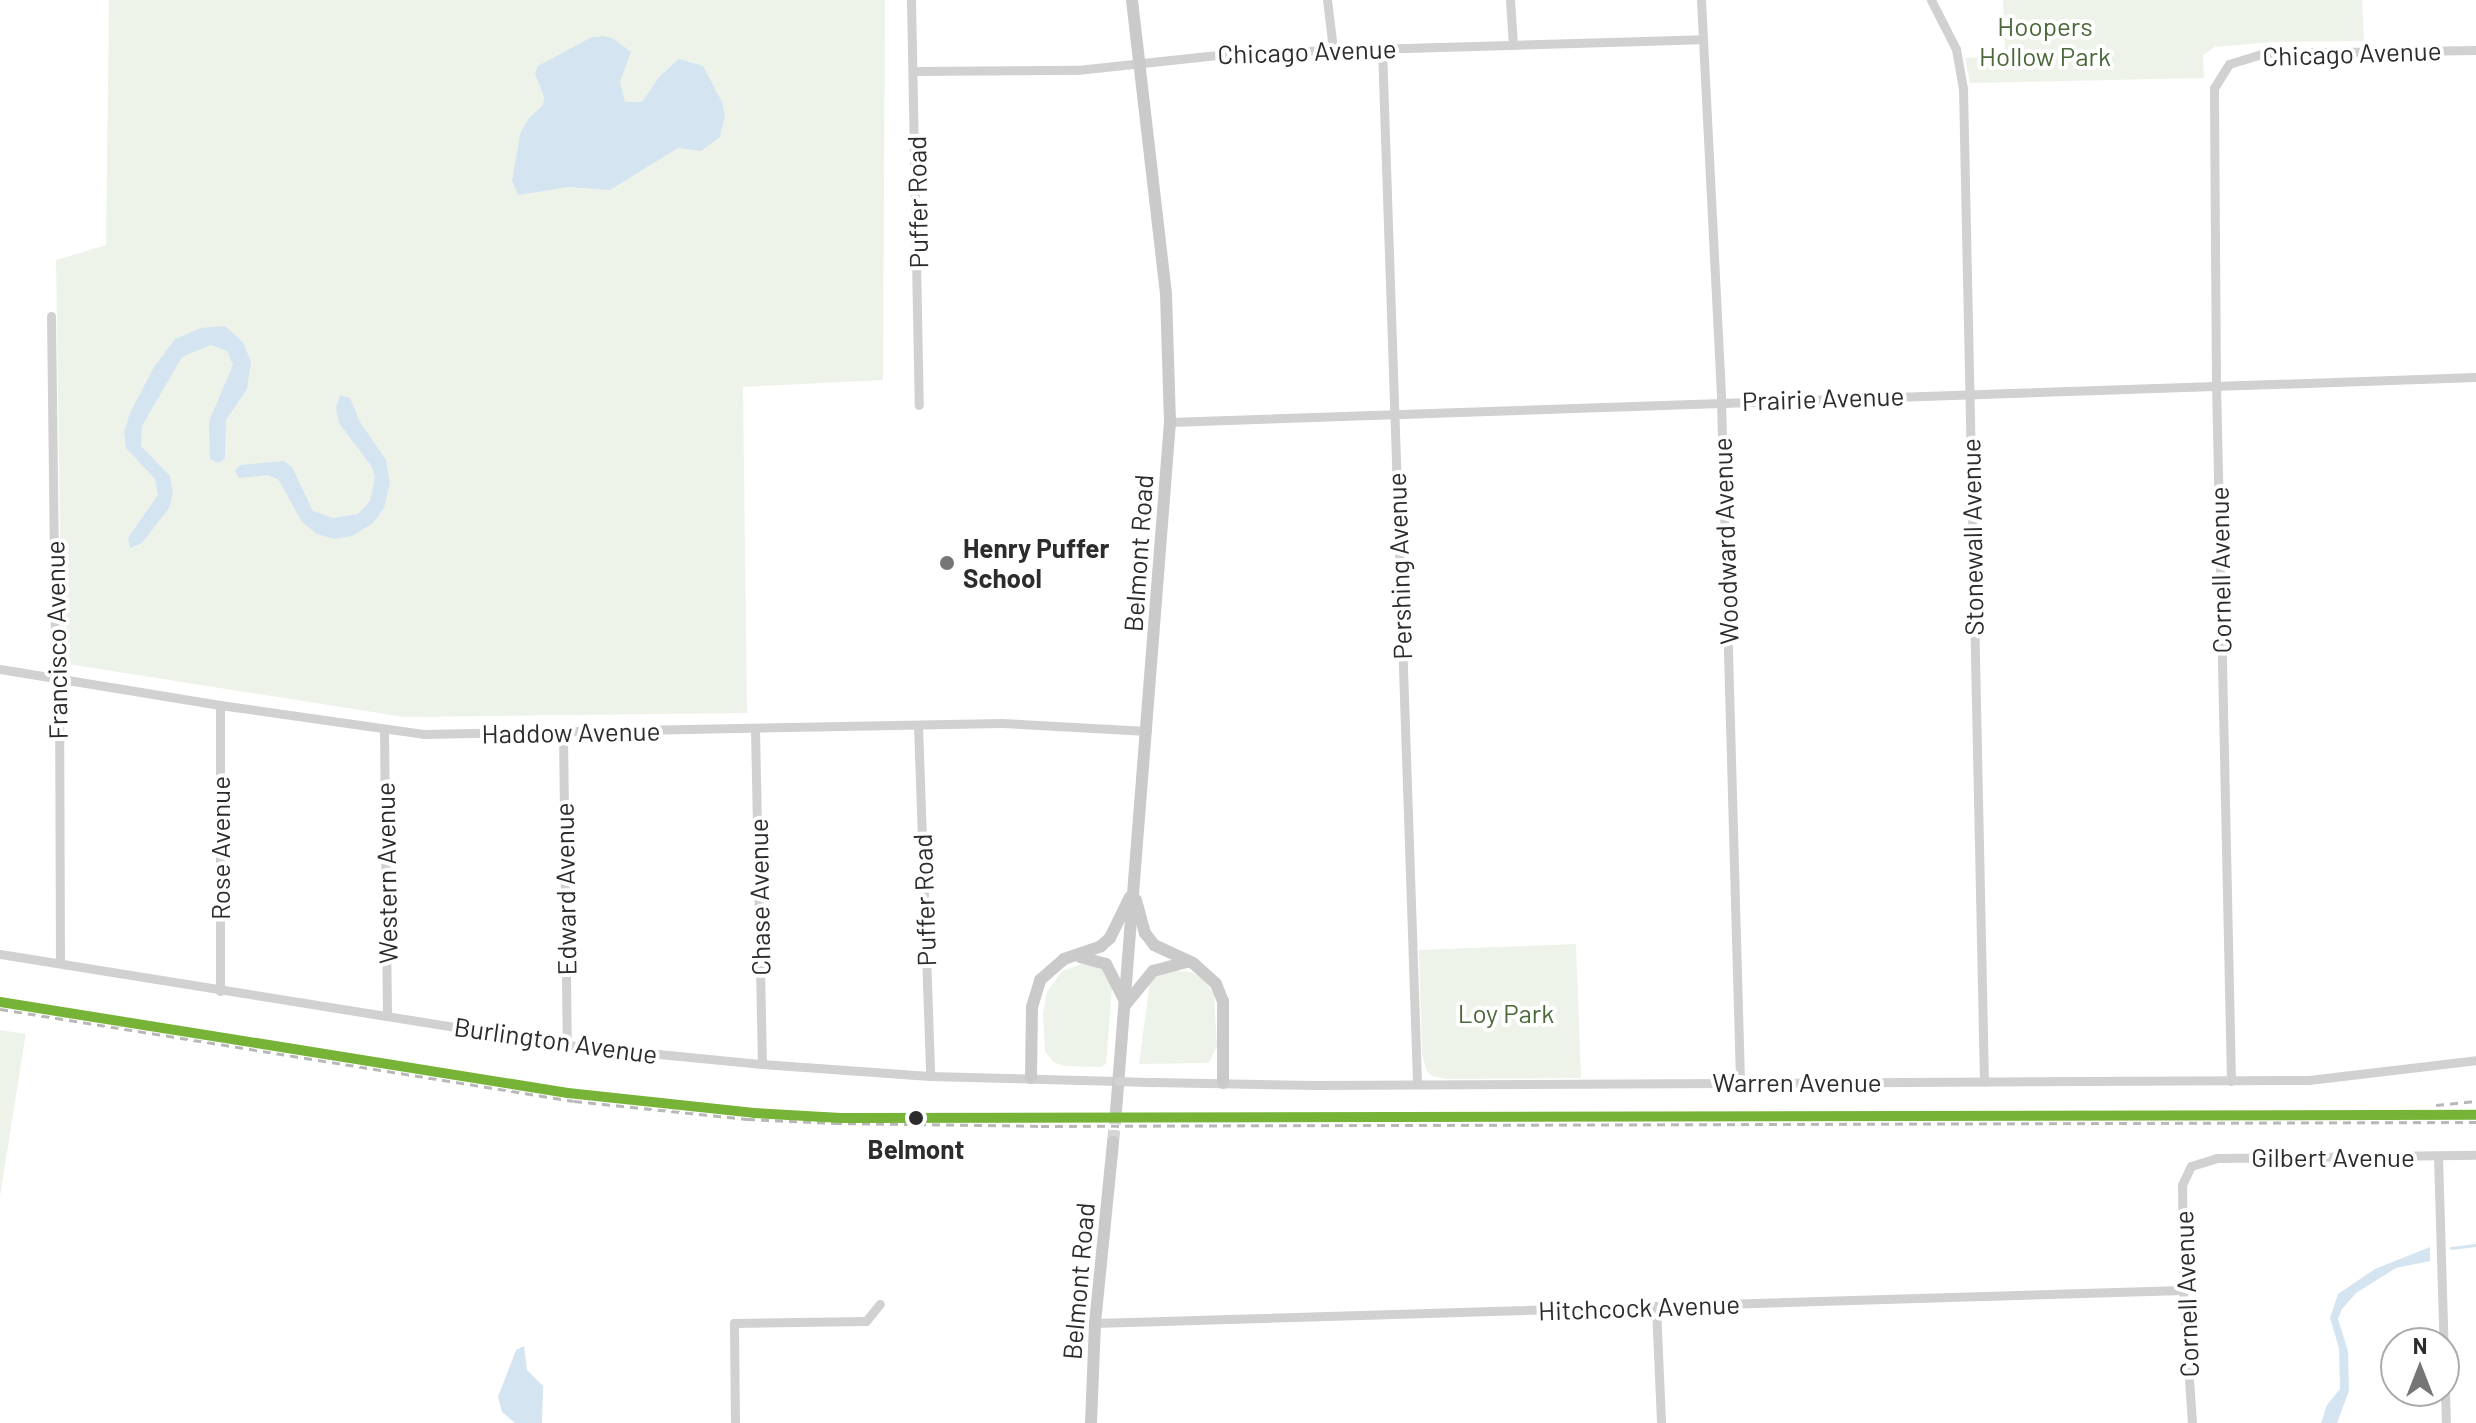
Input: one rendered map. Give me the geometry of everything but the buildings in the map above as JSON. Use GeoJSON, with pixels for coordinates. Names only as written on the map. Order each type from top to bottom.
{"type":"FeatureCollection","features":[{"type":"Feature","properties":{"kind":"main road","name":"Belmont Road"},"geometry":{"type":"LineString","coordinates":[[1116,1111],[1170,422],[1166,294],[1132,0]]}},
{"type":"Feature","properties":{"kind":"main road"},"geometry":{"type":"LineString","coordinates":[[1031,1078],[1032,1007],[1037,988],[1050,968],[1093,950],[1110,938],[1133,891]]}},
{"type":"Feature","properties":{"kind":"main road"},"geometry":{"type":"LineString","coordinates":[[1133,891],[1149,939],[1161,950],[1206,972],[1223,1001],[1223,1083]]}},
{"type":"Feature","properties":{"kind":"main road"},"geometry":{"type":"LineString","coordinates":[[1073,956],[1096,959],[1106,964],[1126,1004],[1153,971],[1186,962]]}},
{"type":"Feature","properties":{"kind":"main road","name":"Belmont Road"},"geometry":{"type":"LineString","coordinates":[[1091,1423],[1095,1323],[1113,1142]]}},
{"type":"Feature","properties":{"kind":"street","name":"Puffer Road"},"geometry":{"type":"LineString","coordinates":[[911,0],[919,405]]}},
{"type":"Feature","properties":{"kind":"street"},"geometry":{"type":"LineString","coordinates":[[1327,0],[1333,49]]}},
{"type":"Feature","properties":{"kind":"street"},"geometry":{"type":"LineString","coordinates":[[1510,0],[1513,45]]}},
{"type":"Feature","properties":{"kind":"street","name":"Woodward Avenue"},"geometry":{"type":"LineString","coordinates":[[1701,0],[1721,401],[1740,1082]]}},
{"type":"Feature","properties":{"kind":"street","name":"Stonewall Avenue"},"geometry":{"type":"LineString","coordinates":[[1931,0],[1956,49],[1962,78],[1984,1082]]}},
{"type":"Feature","properties":{"kind":"street","name":"Chicago Avenue"},"geometry":{"type":"LineString","coordinates":[[914,71],[1077,70],[1203,55],[1702,39]]}},
{"type":"Feature","properties":{"kind":"street","name":"Pershing Avenue"},"geometry":{"type":"LineString","coordinates":[[1382,48],[1417,1083]]}},
{"type":"Feature","properties":{"kind":"street","name":"Chicago Avenue"},"geometry":{"type":"LineString","coordinates":[[2229,64],[2250,56],[2287,51],[2476,50]]}},
{"type":"Feature","properties":{"kind":"street","name":"Cornell Avenue"},"geometry":{"type":"LineString","coordinates":[[2229,64],[2214,88],[2216,385],[2231,1081]]}},
{"type":"Feature","properties":{"kind":"street","name":"Francisco Avenue"},"geometry":{"type":"LineString","coordinates":[[51,316],[55,665],[59,679],[60,963]]}},
{"type":"Feature","properties":{"kind":"street","name":"Prairie Avenue"},"geometry":{"type":"LineString","coordinates":[[1170,422],[2476,377]]}},
{"type":"Feature","properties":{"kind":"street","name":"Haddow Avenue"},"geometry":{"type":"LineString","coordinates":[[0,669],[423,734],[1002,723],[1147,731]]}},
{"type":"Feature","properties":{"kind":"street","name":"Rose Avenue"},"geometry":{"type":"LineString","coordinates":[[220,705],[220,991]]}},
{"type":"Feature","properties":{"kind":"street","name":"Puffer Road"},"geometry":{"type":"LineString","coordinates":[[918,725],[930,1076]]}},
{"type":"Feature","properties":{"kind":"street","name":"Western Avenue"},"geometry":{"type":"LineString","coordinates":[[384,730],[387,1016]]}},
{"type":"Feature","properties":{"kind":"street","name":"Chase Avenue"},"geometry":{"type":"LineString","coordinates":[[755,730],[762,1064]]}},
{"type":"Feature","properties":{"kind":"street","name":"Edward Avenue"},"geometry":{"type":"LineString","coordinates":[[563,733],[567,1045]]}},
{"type":"Feature","properties":{"kind":"street","name":"Burlington Avenue"},"geometry":{"type":"LineString","coordinates":[[0,954],[567,1045],[930,1076],[1118,1081]]}},
{"type":"Feature","properties":{"kind":"street","name":"Warren Avenue"},"geometry":{"type":"LineString","coordinates":[[1118,1081],[2231,1081],[2365,1076],[2476,1060]]}},
{"type":"Feature","properties":{"kind":"street","name":"Gilbert Avenue"},"geometry":{"type":"LineString","coordinates":[[2191,1166],[2217,1158],[2476,1155]]}},
{"type":"Feature","properties":{"kind":"street"},"geometry":{"type":"LineString","coordinates":[[2438,1156],[2446,1423]]}},
{"type":"Feature","properties":{"kind":"street","name":"Cornell Avenue"},"geometry":{"type":"LineString","coordinates":[[2191,1166],[2182,1185],[2183,1290],[2192,1423]]}},
{"type":"Feature","properties":{"kind":"street","name":"Hitchcock Avenue"},"geometry":{"type":"LineString","coordinates":[[1095,1323],[2183,1290]]}},
{"type":"Feature","properties":{"kind":"street"},"geometry":{"type":"LineString","coordinates":[[735,1423],[734,1323],[866,1321],[880,1304]]}},
{"type":"Feature","properties":{"kind":"street"},"geometry":{"type":"LineString","coordinates":[[1656,1307],[1661,1423]]}},
{"type":"Feature","properties":{"kind":"green space"},"geometry":{"type":"Polygon","coordinates":[[[109,0],[885,0],[883,380],[743,387],[747,713],[404,717],[62,663],[56,260],[106,245],[109,0]]]}},
{"type":"Feature","properties":{"kind":"green space","name":"Hoopers Hollow Park"},"geometry":{"type":"Polygon","coordinates":[[[2003,0],[2362,0],[2364,41],[2271,42],[2215,47],[2203,55],[2204,78],[1970,83],[1965,58],[2005,56],[2003,0]]]}},
{"type":"Feature","properties":{"kind":"green space","name":"Loy Park"},"geometry":{"type":"Polygon","coordinates":[[[1576,944],[1581,1078],[1447,1079],[1432,1076],[1427,1071],[1422,1055],[1419,950],[1576,944]]]}},
{"type":"Feature","properties":{"kind":"green space"},"geometry":{"type":"Polygon","coordinates":[[[1087,962],[1107,970],[1112,989],[1106,1064],[1101,1067],[1064,1066],[1053,1062],[1045,1051],[1043,1013],[1047,992],[1062,971],[1087,962]]]}},
{"type":"Feature","properties":{"kind":"green space"},"geometry":{"type":"Polygon","coordinates":[[[1162,971],[1191,972],[1201,977],[1214,994],[1217,1046],[1209,1063],[1139,1064],[1150,981],[1162,971]]]}},
{"type":"Feature","properties":{"kind":"green space"},"geometry":{"type":"Polygon","coordinates":[[[0,1030],[26,1034],[0,1196],[0,1030]]]}},
{"type":"Feature","properties":{"kind":"water"},"geometry":{"type":"Polygon","coordinates":[[[592,37],[614,39],[631,52],[620,82],[625,102],[642,102],[660,76],[679,59],[703,66],[722,102],[725,115],[720,137],[701,151],[678,148],[610,190],[568,187],[518,195],[512,181],[520,134],[528,119],[543,105],[544,97],[535,73],[538,66],[592,37]]]}},
{"type":"Feature","properties":{"kind":"water"},"geometry":{"type":"Polygon","coordinates":[[[225,326],[243,342],[251,362],[247,389],[226,420],[225,459],[218,463],[210,459],[209,421],[233,365],[227,351],[211,345],[182,357],[142,426],[141,446],[170,476],[173,493],[169,508],[142,543],[130,548],[128,538],[158,495],[155,479],[126,448],[124,432],[130,413],[154,367],[175,339],[201,328],[225,326]]]}},
{"type":"Feature","properties":{"kind":"water"},"geometry":{"type":"Polygon","coordinates":[[[340,395],[350,398],[360,422],[386,460],[390,483],[384,508],[373,523],[352,536],[334,539],[317,534],[302,522],[278,479],[267,475],[239,478],[235,471],[240,465],[284,461],[292,467],[313,511],[333,518],[358,514],[370,501],[375,477],[372,467],[339,423],[336,408],[340,395]]]}},
{"type":"Feature","properties":{"kind":"water"},"geometry":{"type":"Polygon","coordinates":[[[2430,1247],[2430,1261],[2396,1268],[2356,1293],[2342,1309],[2338,1319],[2348,1351],[2349,1391],[2337,1423],[2321,1423],[2327,1405],[2340,1389],[2339,1348],[2330,1318],[2338,1294],[2375,1269],[2430,1247]]]}},
{"type":"Feature","properties":{"kind":"water"},"geometry":{"type":"Polygon","coordinates":[[[524,1346],[527,1370],[543,1386],[542,1423],[515,1423],[502,1412],[498,1397],[516,1350],[524,1346]]]}},
{"type":"Feature","properties":{"kind":"waterway"},"geometry":{"type":"LineString","coordinates":[[2451,1248],[2476,1245]]}},
{"type":"Feature","properties":{"kind":"tunnel"},"geometry":{"type":"LineString","coordinates":[[1113,1142],[1116,1111]]}},
{"type":"Feature","properties":{"kind":"railway"},"geometry":{"type":"LineString","coordinates":[[0,1009],[574,1101],[747,1119],[834,1123],[1041,1126],[2476,1122]]}},
{"type":"Feature","properties":{"kind":"railway"},"geometry":{"type":"LineString","coordinates":[[2436,1105],[2476,1101]]}},
{"type":"Feature","properties":{"kind":"transit line"},"geometry":{"type":"LineString","coordinates":[[0,1002],[568,1093],[754,1113],[841,1118],[2476,1115]]}},
{"type":"Feature","properties":{"kind":"place","name":"Henry Puffer School"},"geometry":{"type":"Point","coordinates":[947,563]}},
{"type":"Feature","properties":{"kind":"place","name":"Belmont"},"geometry":{"type":"Point","coordinates":[916,1118]}}]}
